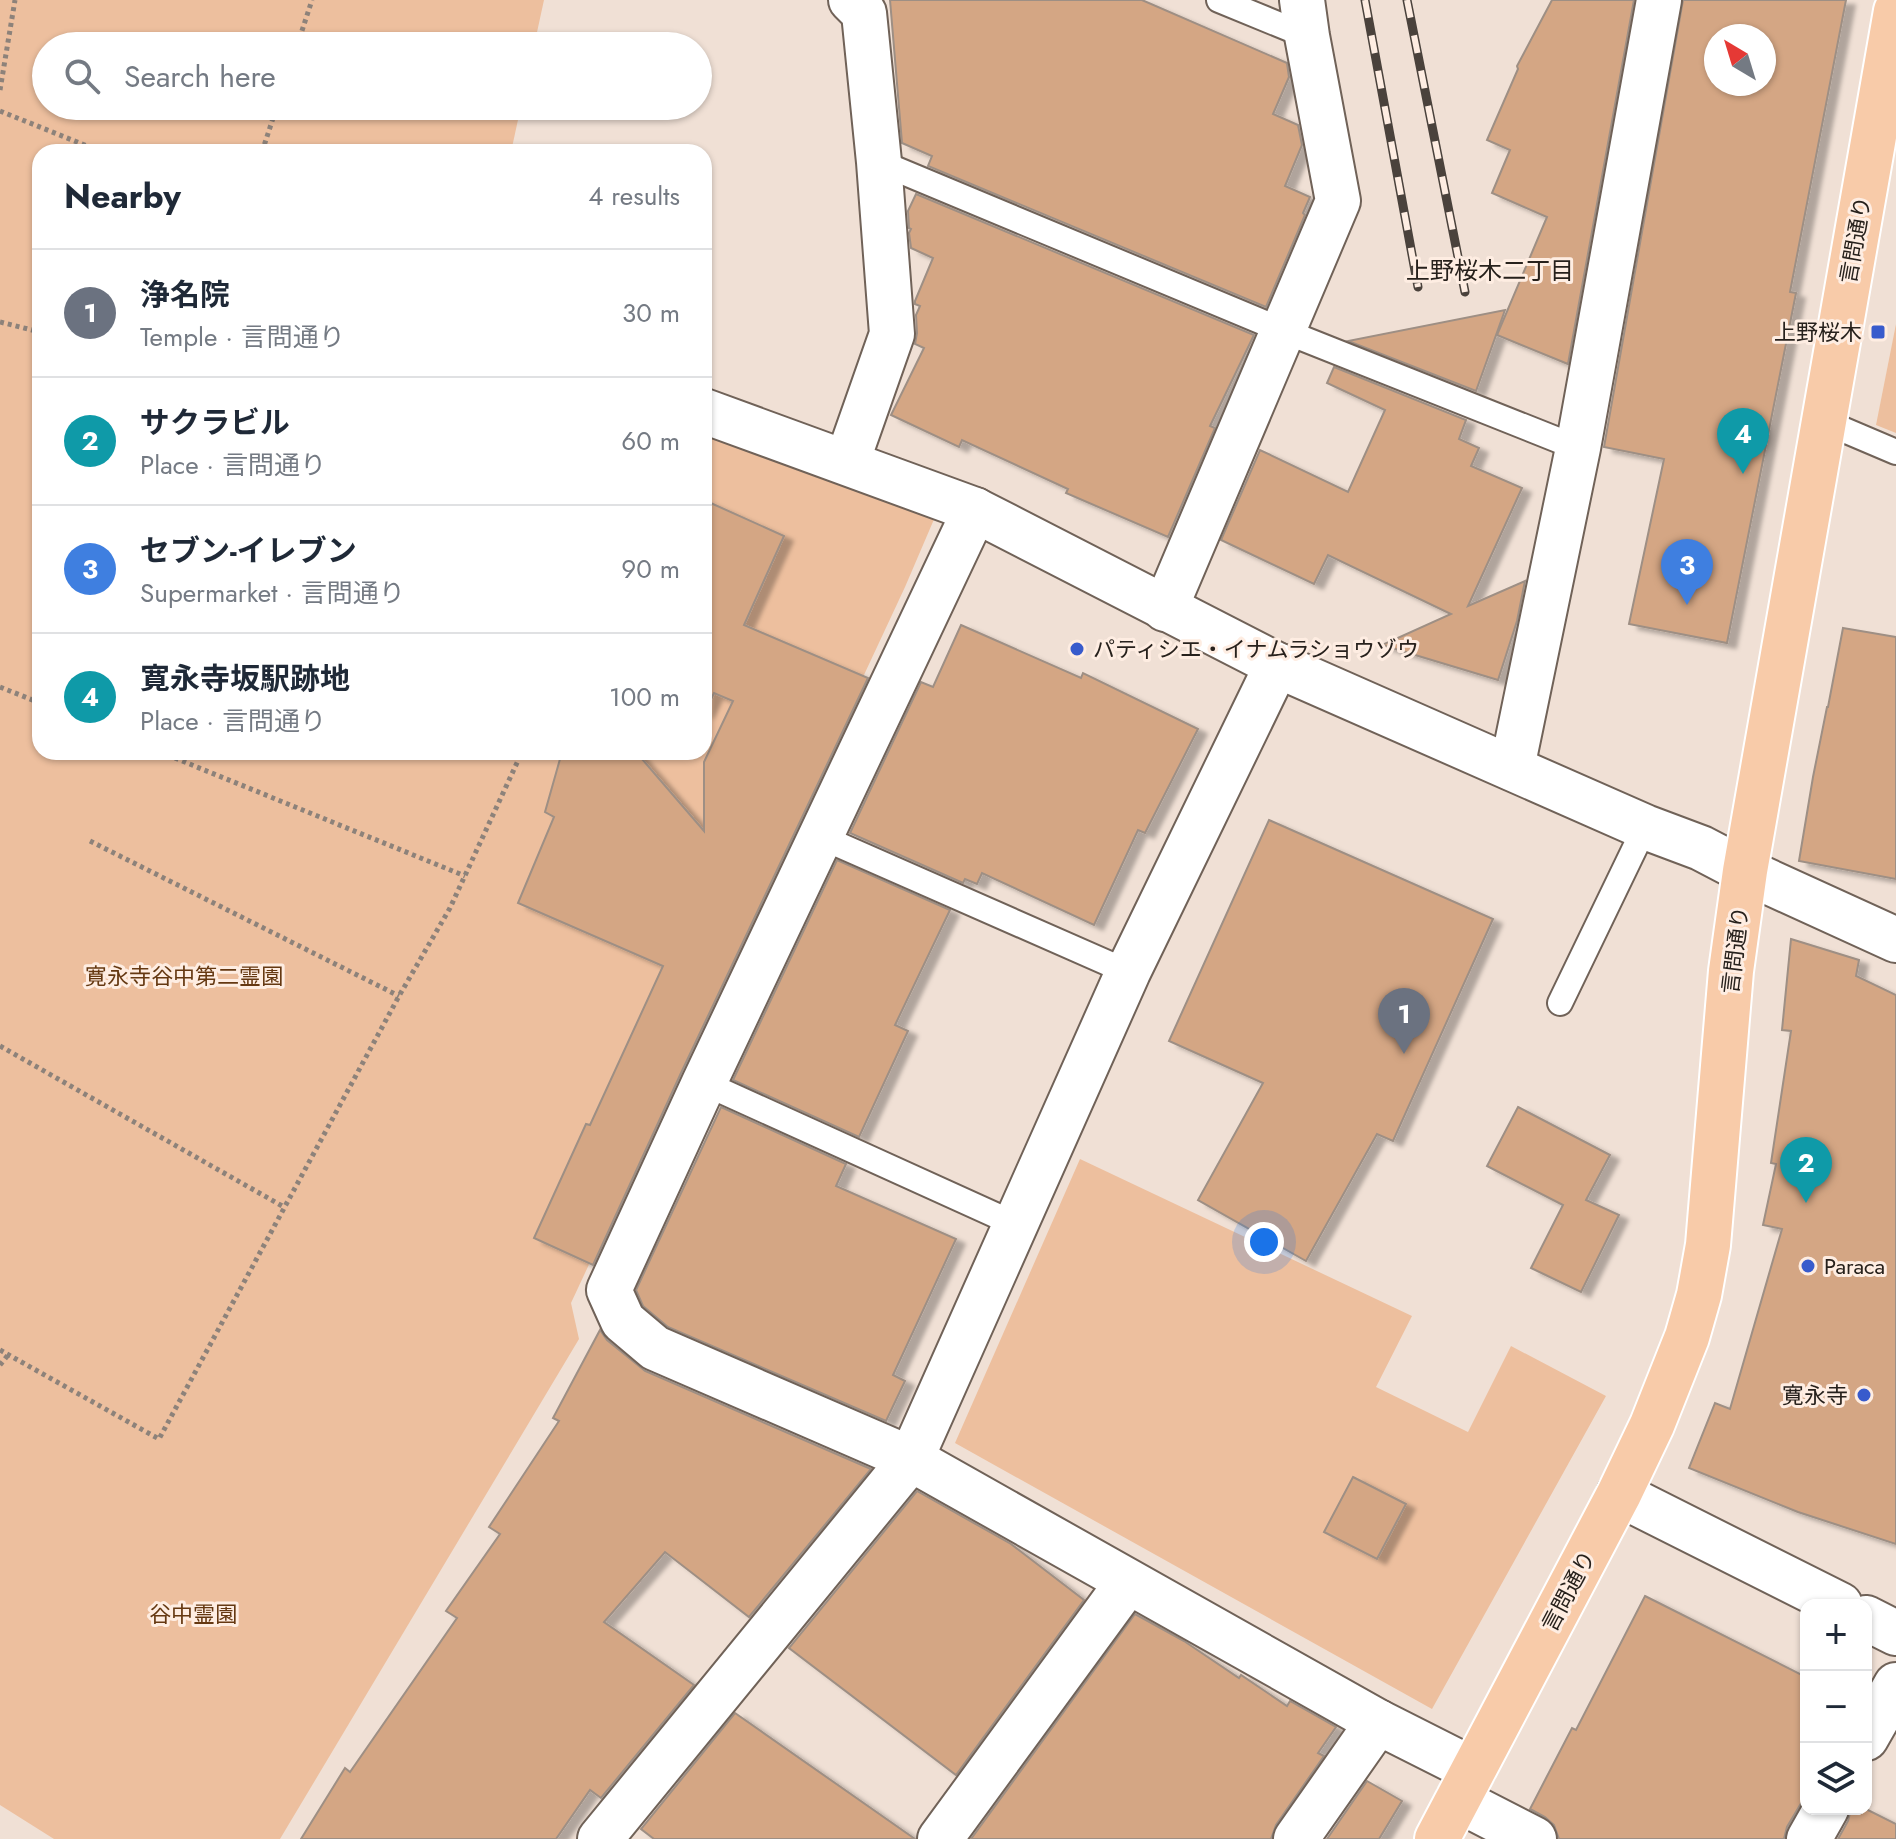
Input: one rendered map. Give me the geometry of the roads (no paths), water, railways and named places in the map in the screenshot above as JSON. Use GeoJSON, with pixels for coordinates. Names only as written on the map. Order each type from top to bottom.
{"type":"FeatureCollection","features":[{"type":"Feature","properties":{"kind":"main road","name":"言問通り"},"geometry":{"type":"LineString","coordinates":[[1437,1839],[1619,1494],[1652,1425],[1687,1337],[1699,1295],[1708,1245],[1731,971],[1745,871],[1823,421],[1885,132],[1896,11]]}},
{"type":"Feature","properties":{"kind":"street"},"geometry":{"type":"LineString","coordinates":[[847,462],[892,334],[864,13],[851,0]]}},
{"type":"Feature","properties":{"kind":"street"},"geometry":{"type":"LineString","coordinates":[[1512,768],[1578,448],[1659,0]]}},
{"type":"Feature","properties":{"kind":"street"},"geometry":{"type":"LineString","coordinates":[[1165,609],[1338,201],[1304,18]]}},
{"type":"Feature","properties":{"kind":"street"},"geometry":{"type":"LineString","coordinates":[[712,414],[975,510],[1277,665],[1645,827],[1701,848],[1896,940]]}},
{"type":"Feature","properties":{"kind":"street"},"geometry":{"type":"LineString","coordinates":[[975,510],[609,1290],[623,1321],[655,1348],[911,1459],[1378,1722],[1534,1839]]}},
{"type":"Feature","properties":{"kind":"street"},"geometry":{"type":"LineString","coordinates":[[600,1839],[911,1459],[1128,972],[1277,665]]}},
{"type":"Feature","properties":{"kind":"street"},"geometry":{"type":"LineString","coordinates":[[1619,1494],[1828,1599]]}},
{"type":"Feature","properties":{"kind":"street"},"geometry":{"type":"LineString","coordinates":[[940,1839],[1128,1582]]}},
{"type":"Feature","properties":{"kind":"street"},"geometry":{"type":"LineString","coordinates":[[1872,1621],[1896,1633]]}},
{"type":"Feature","properties":{"kind":"street"},"geometry":{"type":"LineString","coordinates":[[1872,1727],[1896,1685]]}},
{"type":"Feature","properties":{"kind":"street"},"geometry":{"type":"LineString","coordinates":[[1296,1839],[1378,1722]]}},
{"type":"Feature","properties":{"kind":"street"},"geometry":{"type":"LineString","coordinates":[[1809,1839],[1823,1815]]}},
{"type":"Feature","properties":{"kind":"lane"},"geometry":{"type":"LineString","coordinates":[[1219,0],[1304,18]]}},
{"type":"Feature","properties":{"kind":"lane"},"geometry":{"type":"LineString","coordinates":[[879,162],[1284,331],[1578,448]]}},
{"type":"Feature","properties":{"kind":"lane"},"geometry":{"type":"LineString","coordinates":[[1823,421],[1896,452]]}},
{"type":"Feature","properties":{"kind":"lane"},"geometry":{"type":"LineString","coordinates":[[1560,1003],[1645,827]]}},
{"type":"Feature","properties":{"kind":"lane"},"geometry":{"type":"LineString","coordinates":[[821,837],[1128,972]]}},
{"type":"Feature","properties":{"kind":"lane"},"geometry":{"type":"LineString","coordinates":[[704,1083],[1015,1224]]}},
{"type":"Feature","properties":{"kind":"railway"},"geometry":{"type":"LineString","coordinates":[[1365,0],[1418,287]]}},
{"type":"Feature","properties":{"kind":"railway"},"geometry":{"type":"LineString","coordinates":[[1407,0],[1465,292]]}},
{"type":"Feature","properties":{"kind":"place","name":"上野桜木"},"geometry":{"type":"Point","coordinates":[1878,332]}},
{"type":"Feature","properties":{"kind":"place","name":"寛永寺坂駅跡地"},"geometry":{"type":"Point","coordinates":[1743,474]}},
{"type":"Feature","properties":{"kind":"place","name":"セブン-イレブン"},"geometry":{"type":"Point","coordinates":[1687,605]}},
{"type":"Feature","properties":{"kind":"place","name":"パティシエ・イナムラショウゾウ"},"geometry":{"type":"Point","coordinates":[1077,649]}},
{"type":"Feature","properties":{"kind":"place","name":"浄名院"},"geometry":{"type":"Point","coordinates":[1404,1054]}},
{"type":"Feature","properties":{"kind":"place","name":"サクラビル"},"geometry":{"type":"Point","coordinates":[1806,1203]}},
{"type":"Feature","properties":{"kind":"place","name":"Paraca"},"geometry":{"type":"Point","coordinates":[1808,1266]}},
{"type":"Feature","properties":{"kind":"place","name":"寛永寺"},"geometry":{"type":"Point","coordinates":[1864,1395]}},
{"type":"Feature","properties":{"kind":"district","name":"上野桜木二丁目"},"geometry":{"type":"Point","coordinates":[1490,271]}},
{"type":"Feature","properties":{"kind":"park label","name":"寛永寺谷中第二霊園"},"geometry":{"type":"Point","coordinates":[184,976]}},
{"type":"Feature","properties":{"kind":"park label","name":"谷中霊園"},"geometry":{"type":"Point","coordinates":[193,1614]}}]}
